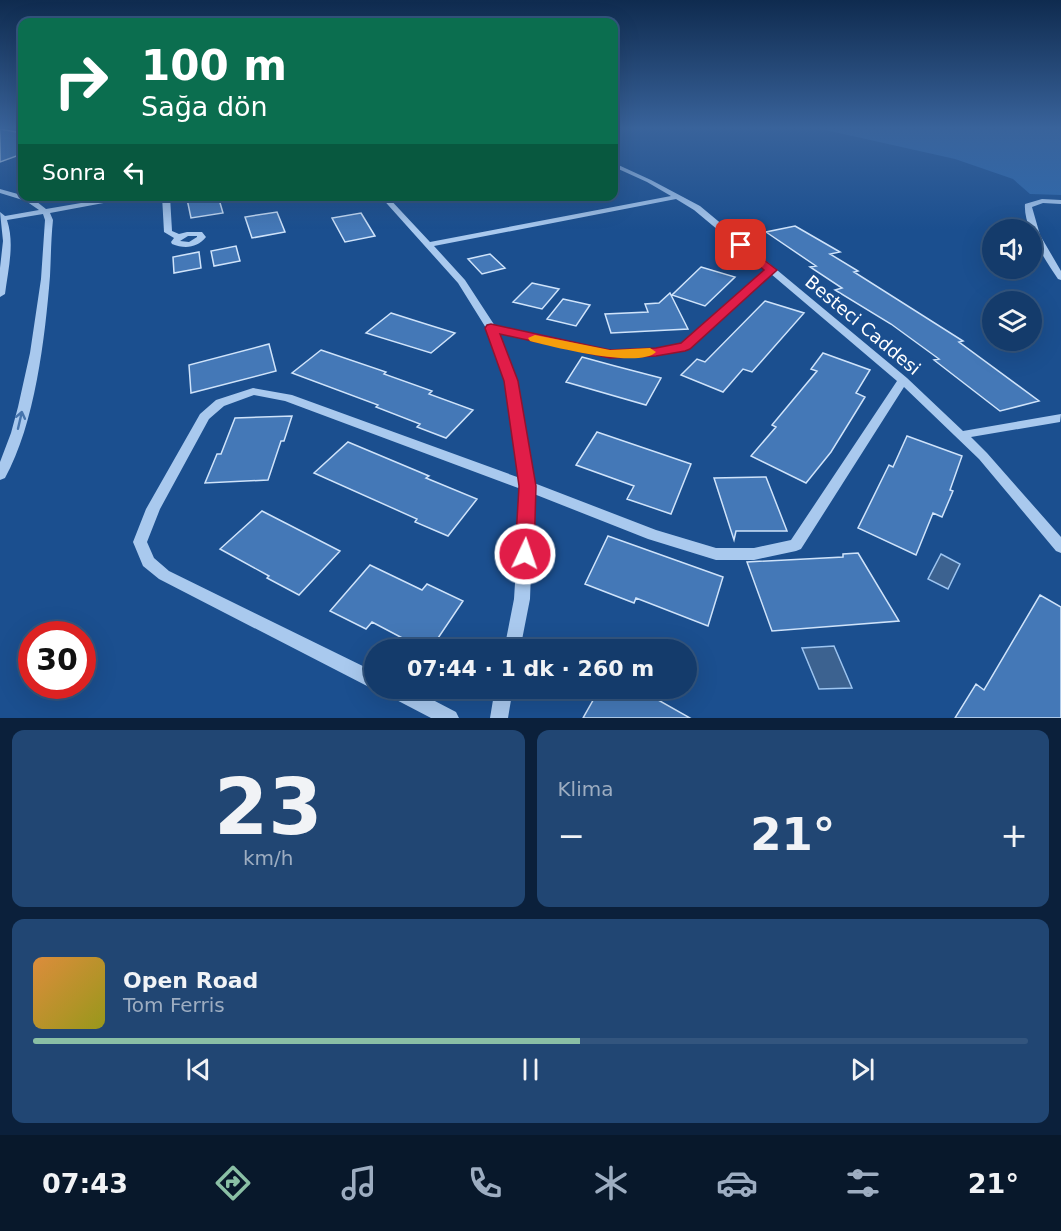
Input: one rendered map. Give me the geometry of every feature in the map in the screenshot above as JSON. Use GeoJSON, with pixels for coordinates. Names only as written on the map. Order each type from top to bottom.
{"type":"FeatureCollection","features":[{"type":"Feature","properties":{"kind":"street","name":"Besteci Caddesi"},"geometry":{"type":"LineString","coordinates":[[618,168],[696,208],[903,380],[983,456],[1061,547]]}},
{"type":"Feature","properties":{"kind":"street"},"geometry":{"type":"LineString","coordinates":[[0,191],[18,198]]}},
{"type":"Feature","properties":{"kind":"street"},"geometry":{"type":"LineString","coordinates":[[428,245],[677,197]]}},
{"type":"Feature","properties":{"kind":"street"},"geometry":{"type":"LineString","coordinates":[[0,475],[16,436],[26,392],[45,278],[49,220],[47,213],[28,201]]}},
{"type":"Feature","properties":{"kind":"street"},"geometry":{"type":"LineString","coordinates":[[0,294],[7,241],[1,217],[47,213],[111,201]]}},
{"type":"Feature","properties":{"kind":"street"},"geometry":{"type":"LineString","coordinates":[[166,201],[168,232],[179,237]]}},
{"type":"Feature","properties":{"kind":"street"},"geometry":{"type":"LineString","coordinates":[[388,201],[462,282],[491,328],[511,381],[528,486],[522,599],[514,639]]}},
{"type":"Feature","properties":{"kind":"street"},"geometry":{"type":"LineString","coordinates":[[1061,202],[1042,201],[1028,206],[1030,219],[1043,250],[1061,277]]}},
{"type":"Feature","properties":{"kind":"street"},"geometry":{"type":"LineString","coordinates":[[491,328],[610,354],[656,352],[685,347],[771,270]]}},
{"type":"Feature","properties":{"kind":"street"},"geometry":{"type":"LineString","coordinates":[[364,675],[164,575],[148,562],[140,542],[153,509],[204,417],[220,403],[252,391],[288,398],[528,486],[653,535],[716,554],[754,554],[796,545],[903,380]]}},
{"type":"Feature","properties":{"kind":"street"},"geometry":{"type":"LineString","coordinates":[[961,435],[1060,418]]}},
{"type":"Feature","properties":{"kind":"street"},"geometry":{"type":"LineString","coordinates":[[413,699],[450,718]]}},
{"type":"Feature","properties":{"kind":"street"},"geometry":{"type":"LineString","coordinates":[[499,718],[502,699]]}},
{"type":"Feature","properties":{"kind":"shaded area"},"geometry":{"type":"Polygon","coordinates":[[[965,163],[1061,163],[1061,195],[1030,194],[1013,179],[965,163]]]}},
{"type":"Feature","properties":{"kind":"shaded area"},"geometry":{"type":"Polygon","coordinates":[[[941,554],[960,564],[948,589],[928,579],[941,554]]]}},
{"type":"Feature","properties":{"kind":"shaded area"},"geometry":{"type":"Polygon","coordinates":[[[834,646],[852,688],[819,689],[802,648],[834,646]]]}},
{"type":"Feature","properties":{"kind":"building"},"geometry":{"type":"Polygon","coordinates":[[[187,201],[219,201],[223,213],[191,218],[187,201]]]}},
{"type":"Feature","properties":{"kind":"building"},"geometry":{"type":"Polygon","coordinates":[[[277,212],[285,232],[252,238],[245,217],[277,212]]]}},
{"type":"Feature","properties":{"kind":"building"},"geometry":{"type":"Polygon","coordinates":[[[361,213],[375,236],[345,242],[332,218],[361,213]]]}},
{"type":"Feature","properties":{"kind":"building"},"geometry":{"type":"Polygon","coordinates":[[[795,226],[840,252],[830,254],[858,271],[854,272],[963,341],[959,342],[1039,401],[1000,411],[934,360],[939,359],[891,324],[835,290],[842,288],[810,267],[816,266],[766,232],[795,226]]]}},
{"type":"Feature","properties":{"kind":"building"},"geometry":{"type":"Polygon","coordinates":[[[236,246],[240,261],[214,266],[211,251],[236,246]]]}},
{"type":"Feature","properties":{"kind":"building"},"geometry":{"type":"Polygon","coordinates":[[[199,252],[201,268],[174,273],[173,257],[199,252]]]}},
{"type":"Feature","properties":{"kind":"building"},"geometry":{"type":"Polygon","coordinates":[[[490,254],[505,268],[482,274],[468,259],[490,254]]]}},
{"type":"Feature","properties":{"kind":"building"},"geometry":{"type":"Polygon","coordinates":[[[701,267],[735,277],[705,306],[672,295],[701,267]]]}},
{"type":"Feature","properties":{"kind":"building"},"geometry":{"type":"Polygon","coordinates":[[[532,283],[559,289],[542,309],[513,302],[532,283]]]}},
{"type":"Feature","properties":{"kind":"building"},"geometry":{"type":"Polygon","coordinates":[[[670,293],[688,329],[611,333],[605,314],[648,312],[645,304],[659,303],[670,293]]]}},
{"type":"Feature","properties":{"kind":"building"},"geometry":{"type":"Polygon","coordinates":[[[563,299],[590,305],[576,326],[547,319],[563,299]]]}},
{"type":"Feature","properties":{"kind":"building"},"geometry":{"type":"Polygon","coordinates":[[[765,301],[804,313],[752,372],[743,369],[723,392],[681,375],[697,359],[705,362],[765,301]]]}},
{"type":"Feature","properties":{"kind":"building"},"geometry":{"type":"Polygon","coordinates":[[[391,313],[455,333],[431,353],[366,333],[391,313]]]}},
{"type":"Feature","properties":{"kind":"building"},"geometry":{"type":"Polygon","coordinates":[[[269,344],[276,371],[191,393],[189,365],[269,344]]]}},
{"type":"Feature","properties":{"kind":"building"},"geometry":{"type":"Polygon","coordinates":[[[321,350],[386,372],[384,374],[432,391],[429,394],[473,410],[446,438],[417,427],[420,424],[376,407],[378,405],[292,373],[321,350]]]}},
{"type":"Feature","properties":{"kind":"building"},"geometry":{"type":"Polygon","coordinates":[[[823,353],[870,370],[856,393],[865,397],[831,452],[806,483],[751,456],[776,427],[772,425],[817,371],[811,369],[823,353]]]}},
{"type":"Feature","properties":{"kind":"building"},"geometry":{"type":"Polygon","coordinates":[[[582,357],[661,378],[646,405],[566,382],[582,357]]]}},
{"type":"Feature","properties":{"kind":"building"},"geometry":{"type":"Polygon","coordinates":[[[292,416],[268,480],[205,483],[217,454],[221,454],[235,418],[292,416]]]}},
{"type":"Feature","properties":{"kind":"building"},"geometry":{"type":"Polygon","coordinates":[[[597,432],[691,464],[671,514],[627,499],[634,486],[576,465],[597,432]]]}},
{"type":"Feature","properties":{"kind":"building"},"geometry":{"type":"Polygon","coordinates":[[[907,436],[962,456],[950,490],[953,491],[942,517],[933,513],[916,555],[858,528],[889,465],[893,467],[907,436]]]}},
{"type":"Feature","properties":{"kind":"building"},"geometry":{"type":"Polygon","coordinates":[[[348,442],[477,499],[448,536],[415,522],[417,519],[314,473],[348,442]]]}},
{"type":"Feature","properties":{"kind":"building"},"geometry":{"type":"Polygon","coordinates":[[[766,477],[787,531],[736,531],[734,540],[714,478],[766,477]]]}},
{"type":"Feature","properties":{"kind":"building"},"geometry":{"type":"Polygon","coordinates":[[[262,511],[340,551],[299,595],[220,549],[262,511]]]}},
{"type":"Feature","properties":{"kind":"building"},"geometry":{"type":"Polygon","coordinates":[[[608,536],[723,577],[708,626],[636,598],[634,603],[585,584],[608,536]]]}},
{"type":"Feature","properties":{"kind":"building"},"geometry":{"type":"Polygon","coordinates":[[[858,553],[899,621],[772,631],[747,562],[843,557],[843,554],[858,553]]]}},
{"type":"Feature","properties":{"kind":"building"},"geometry":{"type":"Polygon","coordinates":[[[370,565],[422,590],[427,584],[463,601],[437,639],[404,639],[372,622],[366,629],[330,611],[370,565]]]}},
{"type":"Feature","properties":{"kind":"building"},"geometry":{"type":"Polygon","coordinates":[[[1040,595],[1061,607],[1061,718],[955,718],[976,684],[984,690],[1040,595]]]}},
{"type":"Feature","properties":{"kind":"building"},"geometry":{"type":"Polygon","coordinates":[[[594,699],[656,699],[690,718],[583,718],[594,699]]]}},
{"type":"Feature","properties":{"kind":"slow traffic"},"geometry":{"type":"LineString","coordinates":[[535,338],[610,354],[650,352]]}},
{"type":"Feature","properties":{"kind":"route"},"geometry":{"type":"LineString","coordinates":[[525,554],[528,486],[511,381],[491,328],[610,354],[656,352],[685,347],[771,270],[741,245]]}}]}
